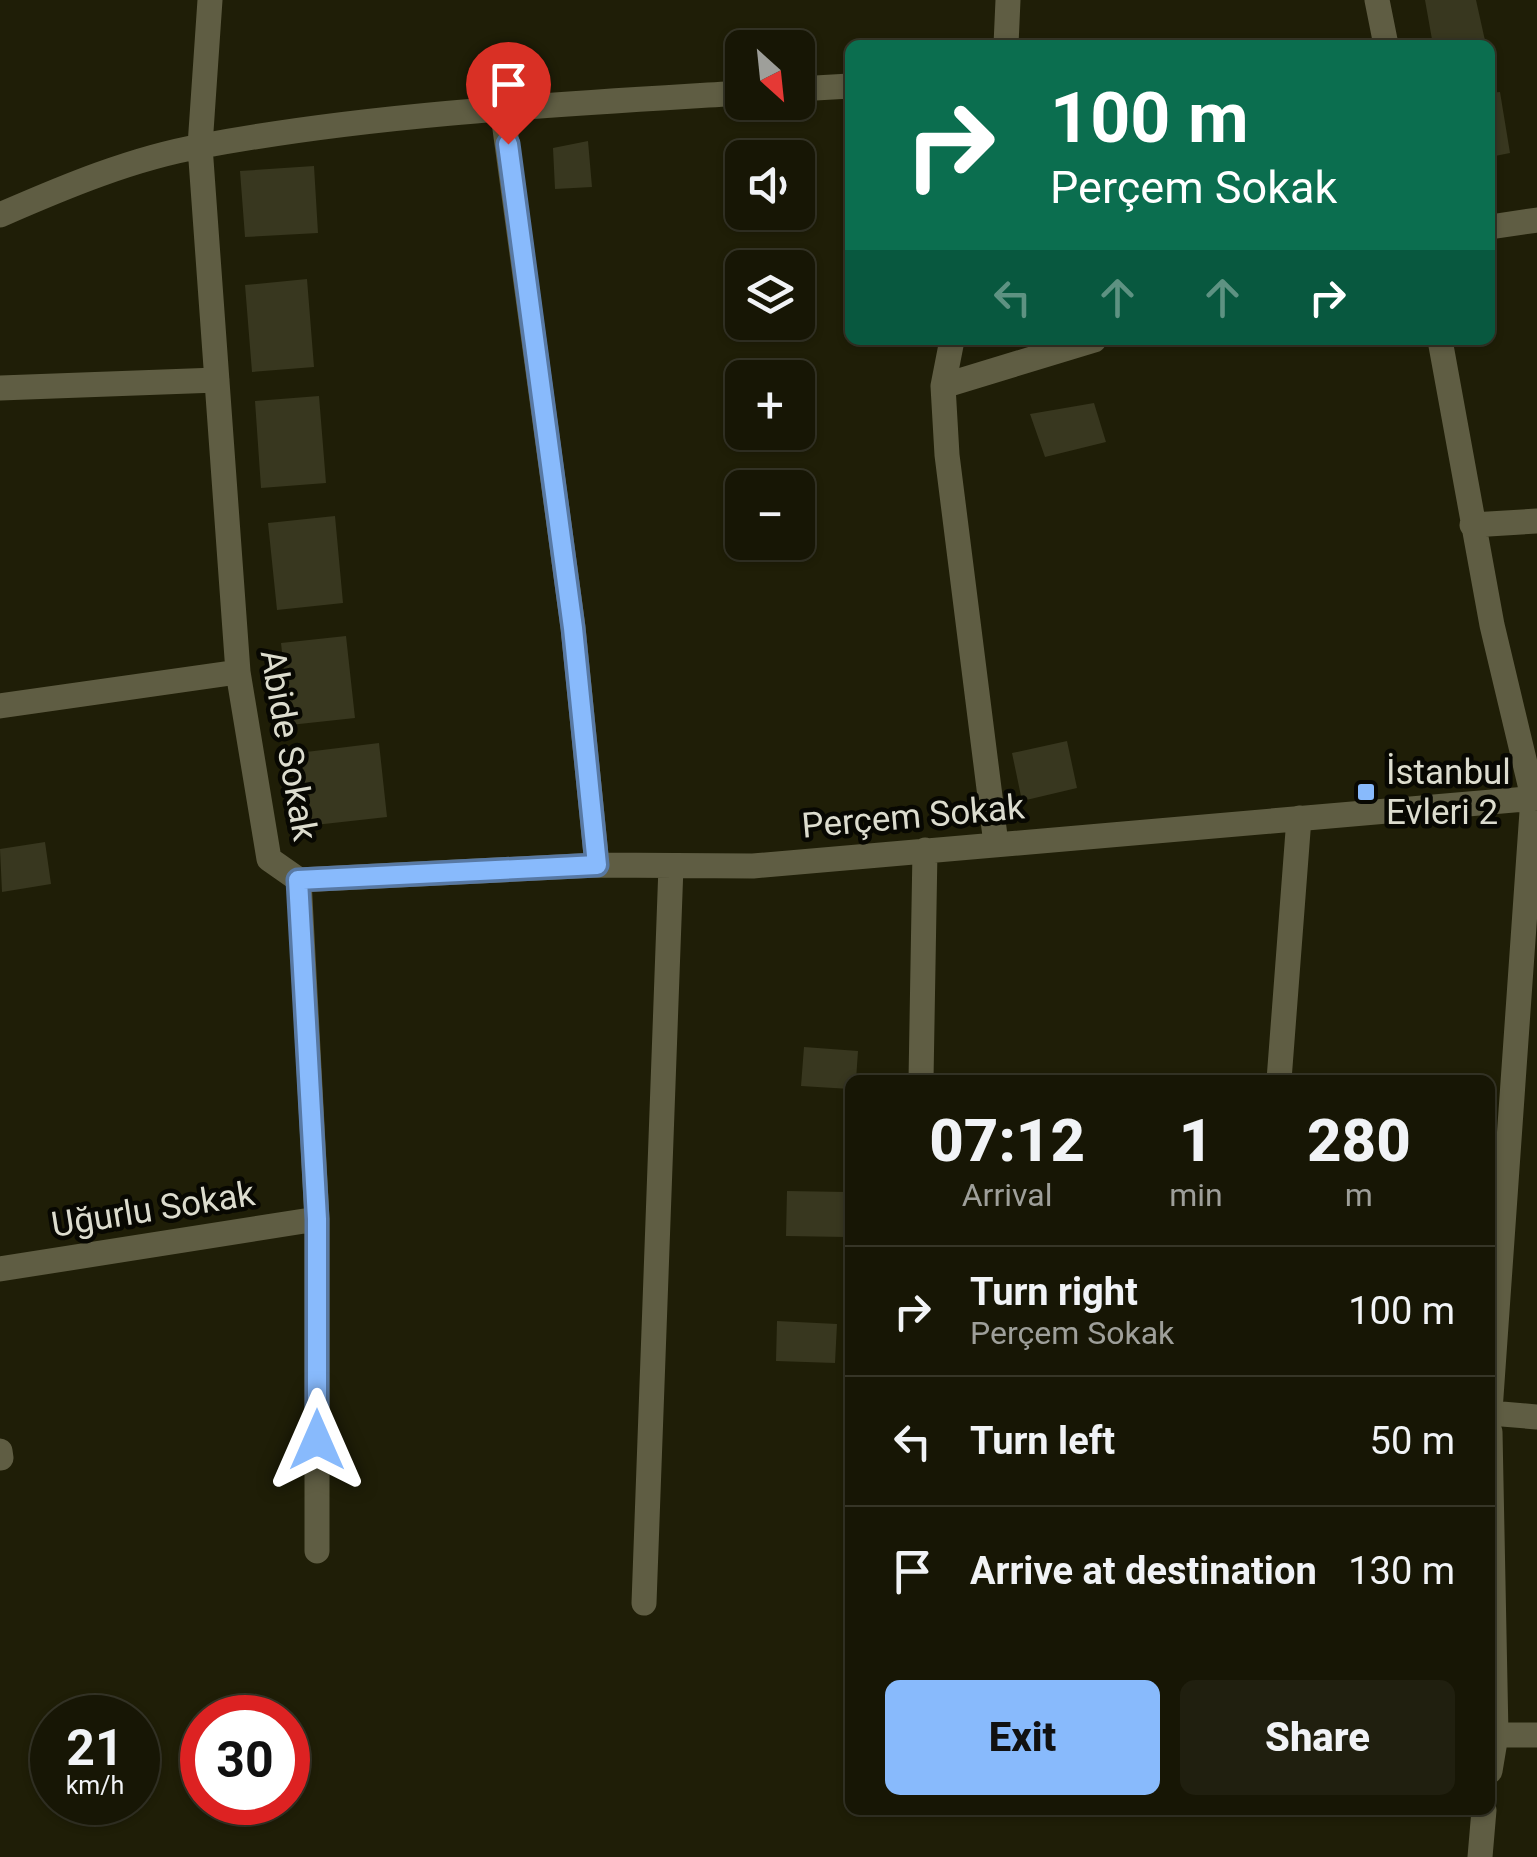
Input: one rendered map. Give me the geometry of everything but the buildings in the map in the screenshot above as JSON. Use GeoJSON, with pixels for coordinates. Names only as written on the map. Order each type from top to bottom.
{"type":"FeatureCollection","features":[{"type":"Feature","properties":{"kind":"street","name":"Abide Sokak"},"geometry":{"type":"LineString","coordinates":[[210,0],[200,146],[238,672],[269,859],[298,880],[317,1219],[317,1551]]}},
{"type":"Feature","properties":{"kind":"street"},"geometry":{"type":"LineString","coordinates":[[1006,40],[1008,0]]}},
{"type":"Feature","properties":{"kind":"street"},"geometry":{"type":"LineString","coordinates":[[1377,0],[1379,40]]}},
{"type":"Feature","properties":{"kind":"street"},"geometry":{"type":"LineString","coordinates":[[815,88],[845,86]]}},
{"type":"Feature","properties":{"kind":"street"},"geometry":{"type":"LineString","coordinates":[[0,215],[68,186],[200,146],[502,108],[725,93]]}},
{"type":"Feature","properties":{"kind":"street"},"geometry":{"type":"LineString","coordinates":[[502,108],[573,628],[597,865]]}},
{"type":"Feature","properties":{"kind":"street"},"geometry":{"type":"LineString","coordinates":[[1495,227],[1537,220]]}},
{"type":"Feature","properties":{"kind":"street"},"geometry":{"type":"LineString","coordinates":[[951,345],[943,386],[947,455],[996,844]]}},
{"type":"Feature","properties":{"kind":"street"},"geometry":{"type":"LineString","coordinates":[[943,386],[1078,345]]}},
{"type":"Feature","properties":{"kind":"street"},"geometry":{"type":"LineString","coordinates":[[1441,345],[1472,526],[1535,798],[1527,1069],[1495,1366]]}},
{"type":"Feature","properties":{"kind":"street"},"geometry":{"type":"LineString","coordinates":[[0,388],[217,380]]}},
{"type":"Feature","properties":{"kind":"street"},"geometry":{"type":"LineString","coordinates":[[1472,526],[1537,522]]}},
{"type":"Feature","properties":{"kind":"street"},"geometry":{"type":"LineString","coordinates":[[0,706],[238,672]]}},
{"type":"Feature","properties":{"kind":"street","name":"Perçem Sokak"},"geometry":{"type":"LineString","coordinates":[[298,880],[597,865],[754,866],[1535,798]]}},
{"type":"Feature","properties":{"kind":"street"},"geometry":{"type":"LineString","coordinates":[[1280,1075],[1299,818]]}},
{"type":"Feature","properties":{"kind":"street"},"geometry":{"type":"LineString","coordinates":[[922,1075],[925,850]]}},
{"type":"Feature","properties":{"kind":"street"},"geometry":{"type":"LineString","coordinates":[[644,1603],[671,866]]}},
{"type":"Feature","properties":{"kind":"street","name":"Uğurlu Sokak"},"geometry":{"type":"LineString","coordinates":[[0,1268],[317,1219]]}},
{"type":"Feature","properties":{"kind":"street"},"geometry":{"type":"LineString","coordinates":[[1495,1413],[1537,1417]]}},
{"type":"Feature","properties":{"kind":"street"},"geometry":{"type":"LineString","coordinates":[[1495,1704],[1495,1741]]}},
{"type":"Feature","properties":{"kind":"street"},"geometry":{"type":"LineString","coordinates":[[1496,1735],[1537,1735]]}},
{"type":"Feature","properties":{"kind":"street"},"geometry":{"type":"LineString","coordinates":[[1480,1857],[1484,1815]]}},
{"type":"Feature","properties":{"kind":"place","name":"İstanbul Evleri 2"},"geometry":{"type":"Point","coordinates":[1366,792]}},
{"type":"Feature","properties":{"kind":"route"},"geometry":{"type":"LineString","coordinates":[[317,1440],[317,1219],[298,880],[597,865],[573,628],[508,144]]}}]}
